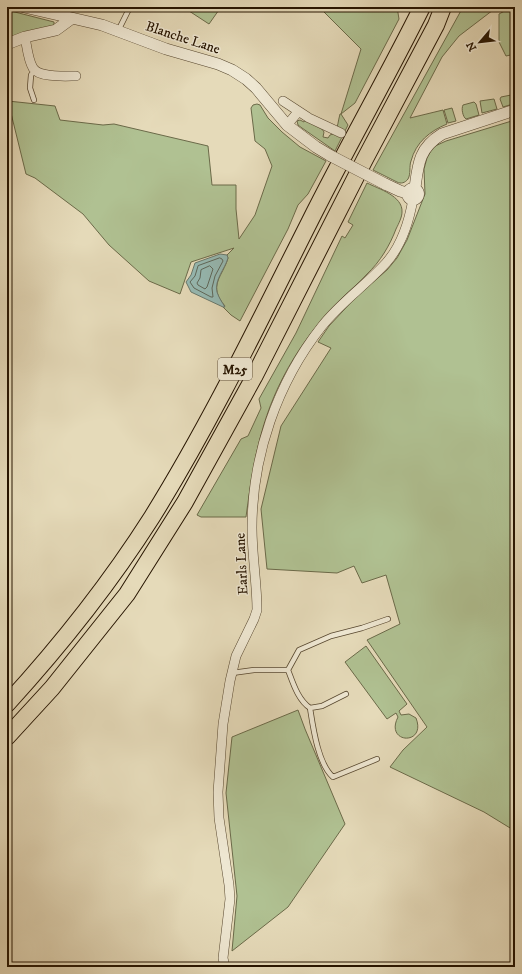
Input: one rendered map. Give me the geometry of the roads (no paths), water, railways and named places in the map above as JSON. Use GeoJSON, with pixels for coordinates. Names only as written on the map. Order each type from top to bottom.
{"type":"FeatureCollection","features":[{"type":"Feature","properties":{"kind":"highway","name":"M25"},"geometry":{"type":"LineString","coordinates":[[7,704],[33,676],[107,583],[151,518],[185,462],[238,364],[343,157],[422,7]]}},
{"type":"Feature","properties":{"kind":"highway","name":"M25"},"geometry":{"type":"LineString","coordinates":[[7,737],[52,688],[127,594],[185,502],[254,377],[368,153],[436,25],[443,7]]}},
{"type":"Feature","properties":{"kind":"highway","name":"M25"},"geometry":{"type":"LineString","coordinates":[[436,25],[452,7]]}},
{"type":"Feature","properties":{"kind":"street","name":"Blanche Lane"},"geometry":{"type":"LineString","coordinates":[[24,7],[60,12],[71,18],[93,22],[166,49],[218,64],[232,70],[256,88],[287,125],[316,147],[385,184],[400,191],[412,193]]}},
{"type":"Feature","properties":{"kind":"street"},"geometry":{"type":"LineString","coordinates":[[7,44],[24,37],[56,30],[71,18]]}},
{"type":"Feature","properties":{"kind":"street"},"geometry":{"type":"LineString","coordinates":[[24,37],[31,63],[35,70],[43,75],[76,76]]}},
{"type":"Feature","properties":{"kind":"street"},"geometry":{"type":"LineString","coordinates":[[283,102],[322,125],[341,133]]}},
{"type":"Feature","properties":{"kind":"street"},"geometry":{"type":"LineString","coordinates":[[412,193],[419,161],[426,147],[433,139],[442,134],[515,110]]}},
{"type":"Feature","properties":{"kind":"street"},"geometry":{"type":"LineString","coordinates":[[287,125],[298,112]]}},
{"type":"Feature","properties":{"kind":"street","name":"Earls Lane"},"geometry":{"type":"LineString","coordinates":[[225,967],[223,958],[226,945],[230,899],[219,818],[218,792],[224,724],[232,673],[236,656],[254,618],[256,610],[252,529],[255,486],[259,460],[274,413],[283,391],[304,352],[322,326],[387,262],[403,235],[408,222],[412,193]]}},
{"type":"Feature","properties":{"kind":"lane"},"geometry":{"type":"LineString","coordinates":[[118,31],[130,7]]}},
{"type":"Feature","properties":{"kind":"lane"},"geometry":{"type":"LineString","coordinates":[[34,100],[30,88],[31,75],[35,70]]}},
{"type":"Feature","properties":{"kind":"lane"},"geometry":{"type":"LineString","coordinates":[[288,670],[299,650],[331,636],[388,619]]}},
{"type":"Feature","properties":{"kind":"lane"},"geometry":{"type":"LineString","coordinates":[[232,673],[254,670],[288,670]]}},
{"type":"Feature","properties":{"kind":"lane"},"geometry":{"type":"LineString","coordinates":[[288,670],[295,688],[305,705],[310,708],[322,706],[346,694]]}},
{"type":"Feature","properties":{"kind":"lane"},"geometry":{"type":"LineString","coordinates":[[310,708],[314,739],[328,773],[333,777],[377,759]]}},
{"type":"Feature","properties":{"kind":"water"},"geometry":{"type":"Polygon","coordinates":[[[220,254],[227,255],[228,258],[218,279],[216,288],[225,307],[191,292],[186,282],[191,275],[195,263],[220,254]]]}}]}
